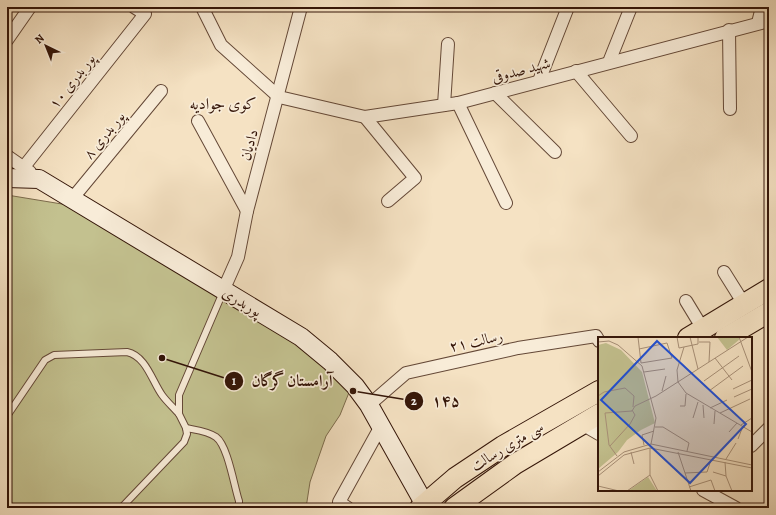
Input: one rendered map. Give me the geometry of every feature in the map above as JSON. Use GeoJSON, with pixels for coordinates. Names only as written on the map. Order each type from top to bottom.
{"type":"FeatureCollection","features":[{"type":"Feature","properties":{"kind":"main road"},"geometry":{"type":"LineString","coordinates":[[7,178],[39,179]]}},
{"type":"Feature","properties":{"kind":"main road","name":"پوربدری"},"geometry":{"type":"LineString","coordinates":[[39,179],[300,337],[330,361],[355,386],[369,405],[422,505]]}},
{"type":"Feature","properties":{"kind":"main road"},"geometry":{"type":"LineString","coordinates":[[696,333],[769,289]]}},
{"type":"Feature","properties":{"kind":"main road"},"geometry":{"type":"LineString","coordinates":[[727,337],[769,313]]}},
{"type":"Feature","properties":{"kind":"main road","name":"سی متری رسالت"},"geometry":{"type":"LineString","coordinates":[[422,505],[455,478],[503,446],[598,392]]}},
{"type":"Feature","properties":{"kind":"main road","name":"سی متری رسالت"},"geometry":{"type":"LineString","coordinates":[[454,508],[515,464],[598,415]]}},
{"type":"Feature","properties":{"kind":"main road"},"geometry":{"type":"LineString","coordinates":[[503,446],[515,464]]}},
{"type":"Feature","properties":{"kind":"street","name":"پور بدری ۱۰"},"geometry":{"type":"LineString","coordinates":[[23,168],[145,14],[134,7]]}},
{"type":"Feature","properties":{"kind":"street"},"geometry":{"type":"LineString","coordinates":[[202,7],[221,45],[279,97]]}},
{"type":"Feature","properties":{"kind":"street","name":"دادیان"},"geometry":{"type":"LineString","coordinates":[[223,291],[238,257],[247,211],[279,97],[301,7]]}},
{"type":"Feature","properties":{"kind":"street"},"geometry":{"type":"LineString","coordinates":[[539,82],[568,7]]}},
{"type":"Feature","properties":{"kind":"street"},"geometry":{"type":"LineString","coordinates":[[609,62],[631,7]]}},
{"type":"Feature","properties":{"kind":"street"},"geometry":{"type":"LineString","coordinates":[[762,7],[763,22]]}},
{"type":"Feature","properties":{"kind":"street"},"geometry":{"type":"LineString","coordinates":[[7,40],[24,9]]}},
{"type":"Feature","properties":{"kind":"street","name":"شهید صدوقی"},"geometry":{"type":"LineString","coordinates":[[279,97],[365,116],[458,103],[763,22]]}},
{"type":"Feature","properties":{"kind":"street"},"geometry":{"type":"LineString","coordinates":[[729,30],[730,109]]}},
{"type":"Feature","properties":{"kind":"street"},"geometry":{"type":"LineString","coordinates":[[444,105],[448,44]]}},
{"type":"Feature","properties":{"kind":"street"},"geometry":{"type":"LineString","coordinates":[[576,71],[631,136]]}},
{"type":"Feature","properties":{"kind":"street","name":"پور بدری ۸"},"geometry":{"type":"LineString","coordinates":[[72,199],[161,91]]}},
{"type":"Feature","properties":{"kind":"street"},"geometry":{"type":"LineString","coordinates":[[496,93],[555,152]]}},
{"type":"Feature","properties":{"kind":"street"},"geometry":{"type":"LineString","coordinates":[[458,103],[506,202]]}},
{"type":"Feature","properties":{"kind":"street"},"geometry":{"type":"LineString","coordinates":[[365,116],[415,178],[388,201]]}},
{"type":"Feature","properties":{"kind":"street"},"geometry":{"type":"LineString","coordinates":[[198,122],[247,211]]}},
{"type":"Feature","properties":{"kind":"street","name":"پوربدری"},"geometry":{"type":"LineString","coordinates":[[7,156],[39,179]]}},
{"type":"Feature","properties":{"kind":"street"},"geometry":{"type":"LineString","coordinates":[[724,272],[744,304]]}},
{"type":"Feature","properties":{"kind":"street"},"geometry":{"type":"LineString","coordinates":[[686,301],[696,333]]}},
{"type":"Feature","properties":{"kind":"street","name":"۲۱ رسالت"},"geometry":{"type":"LineString","coordinates":[[369,405],[406,373],[518,348],[596,336],[598,339]]}},
{"type":"Feature","properties":{"kind":"street"},"geometry":{"type":"LineString","coordinates":[[582,424],[598,433]]}},
{"type":"Feature","properties":{"kind":"street"},"geometry":{"type":"LineString","coordinates":[[348,508],[339,502],[381,426]]}},
{"type":"Feature","properties":{"kind":"street"},"geometry":{"type":"LineString","coordinates":[[752,445],[769,428]]}},
{"type":"Feature","properties":{"kind":"street"},"geometry":{"type":"LineString","coordinates":[[707,491],[736,508]]}},
{"type":"Feature","properties":{"kind":"lane"},"geometry":{"type":"LineString","coordinates":[[179,414],[179,395],[223,291]]}},
{"type":"Feature","properties":{"kind":"lane"},"geometry":{"type":"LineString","coordinates":[[7,416],[45,360],[54,355],[128,352],[140,358],[162,395],[179,414],[186,428],[187,434],[184,442],[121,508]]}},
{"type":"Feature","properties":{"kind":"lane"},"geometry":{"type":"LineString","coordinates":[[186,428],[212,434],[220,442],[239,501],[239,508]]}},
{"type":"Feature","properties":{"kind":"shaded area"},"geometry":{"type":"Polygon","coordinates":[[[7,195],[68,205],[302,348],[350,390],[340,415],[326,436],[310,482],[306,508],[7,508],[7,195]]]}},
{"type":"Feature","properties":{"kind":"place","name":"آرامستان گرگان"},"geometry":{"type":"Point","coordinates":[162,358]}},
{"type":"Feature","properties":{"kind":"place","name":"۱۴۵"},"geometry":{"type":"Point","coordinates":[353,391]}},
{"type":"Feature","properties":{"kind":"district","name":"کوی جوادیه"},"geometry":{"type":"Point","coordinates":[223,104]}}]}
